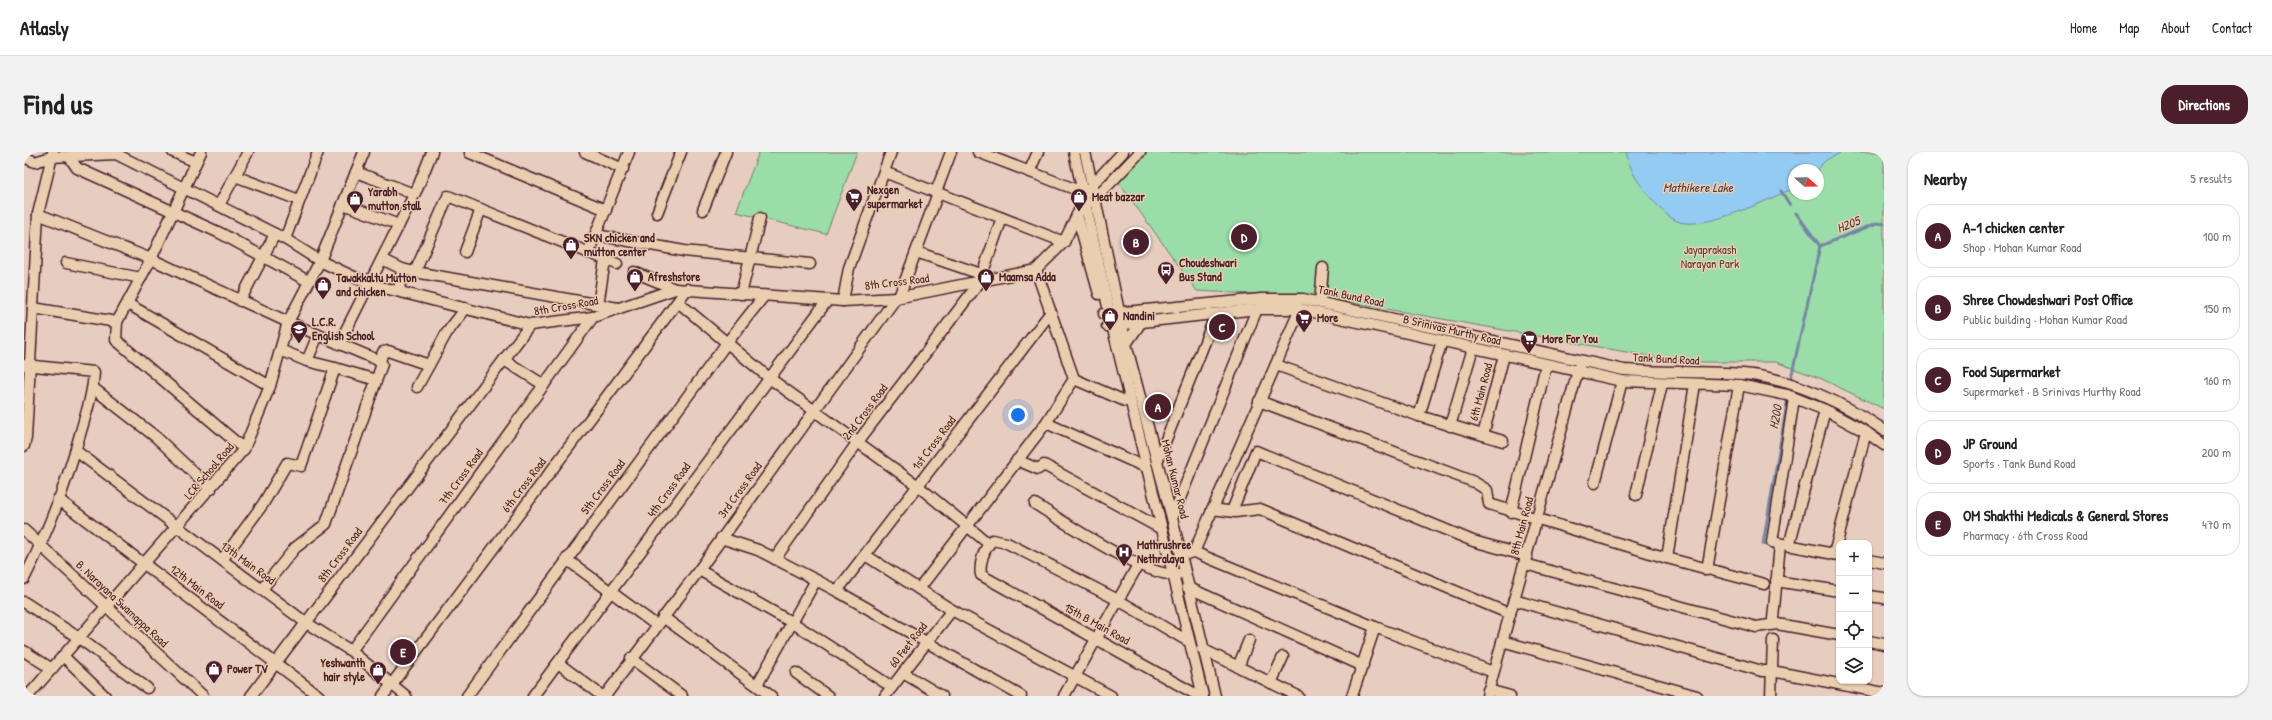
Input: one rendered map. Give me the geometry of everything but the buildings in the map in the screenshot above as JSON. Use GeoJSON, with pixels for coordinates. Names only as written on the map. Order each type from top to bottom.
{"type":"FeatureCollection","features":[{"type":"Feature","properties":{"kind":"street"},"geometry":{"type":"LineString","coordinates":[[173,152],[196,162]]}},
{"type":"Feature","properties":{"kind":"street"},"geometry":{"type":"LineString","coordinates":[[201,152],[151,260],[117,322],[116,340],[244,449]]}},
{"type":"Feature","properties":{"kind":"street"},"geometry":{"type":"LineString","coordinates":[[219,206],[248,152]]}},
{"type":"Feature","properties":{"kind":"street"},"geometry":{"type":"LineString","coordinates":[[285,238],[318,152]]}},
{"type":"Feature","properties":{"kind":"street","name":"LCR School Road"},"geometry":{"type":"LineString","coordinates":[[28,696],[211,489],[244,449],[270,386],[288,322],[308,281],[320,261],[364,152]]}},
{"type":"Feature","properties":{"kind":"street"},"geometry":{"type":"LineString","coordinates":[[339,344],[414,194],[432,152]]}},
{"type":"Feature","properties":{"kind":"street"},"geometry":{"type":"LineString","coordinates":[[585,152],[623,169]]}},
{"type":"Feature","properties":{"kind":"street"},"geometry":{"type":"LineString","coordinates":[[588,253],[629,152]]}},
{"type":"Feature","properties":{"kind":"street"},"geometry":{"type":"LineString","coordinates":[[658,213],[681,152]]}},
{"type":"Feature","properties":{"kind":"street"},"geometry":{"type":"LineString","coordinates":[[703,210],[726,152]]}},
{"type":"Feature","properties":{"kind":"street"},"geometry":{"type":"LineString","coordinates":[[843,301],[849,268],[891,152]]}},
{"type":"Feature","properties":{"kind":"street","name":"3rd Cross Road"},"geometry":{"type":"LineString","coordinates":[[604,696],[631,658],[699,570],[898,297],[916,252],[951,152]]}},
{"type":"Feature","properties":{"kind":"street"},"geometry":{"type":"LineString","coordinates":[[978,152],[1000,156],[1029,172],[1084,192]]}},
{"type":"Feature","properties":{"kind":"street"},"geometry":{"type":"LineString","coordinates":[[1029,172],[1038,152]]}},
{"type":"Feature","properties":{"kind":"street"},"geometry":{"type":"LineString","coordinates":[[1074,152],[1084,192],[1081,211],[1064,242],[1036,270],[1074,379],[1125,401]]}},
{"type":"Feature","properties":{"kind":"street","name":"Mohan Kumar Road"},"geometry":{"type":"LineString","coordinates":[[1084,152],[1120,311],[1113,325],[1126,344],[1172,518],[1180,554],[1176,575],[1187,586],[1215,696]]}},
{"type":"Feature","properties":{"kind":"street"},"geometry":{"type":"LineString","coordinates":[[1084,192],[1123,152]]}},
{"type":"Feature","properties":{"kind":"street"},"geometry":{"type":"LineString","coordinates":[[1081,211],[1095,200],[1140,152]]}},
{"type":"Feature","properties":{"kind":"street"},"geometry":{"type":"LineString","coordinates":[[470,153],[606,210]]}},
{"type":"Feature","properties":{"kind":"street"},"geometry":{"type":"LineString","coordinates":[[24,446],[26,438],[27,365],[33,308],[38,214],[52,154]]}},
{"type":"Feature","properties":{"kind":"street"},"geometry":{"type":"LineString","coordinates":[[24,164],[35,162],[52,154],[70,158],[87,154],[124,155],[184,188],[285,238],[320,261],[369,284],[530,325]]}},
{"type":"Feature","properties":{"kind":"street"},"geometry":{"type":"LineString","coordinates":[[24,157],[35,162]]}},
{"type":"Feature","properties":{"kind":"street"},"geometry":{"type":"LineString","coordinates":[[70,158],[76,168],[173,212],[264,256],[266,259],[308,281]]}},
{"type":"Feature","properties":{"kind":"street"},"geometry":{"type":"LineString","coordinates":[[356,172],[414,194]]}},
{"type":"Feature","properties":{"kind":"street"},"geometry":{"type":"LineString","coordinates":[[884,172],[1064,242]]}},
{"type":"Feature","properties":{"kind":"street"},"geometry":{"type":"LineString","coordinates":[[235,176],[299,200]]}},
{"type":"Feature","properties":{"kind":"street"},"geometry":{"type":"LineString","coordinates":[[415,272],[448,196],[617,264]]}},
{"type":"Feature","properties":{"kind":"street"},"geometry":{"type":"LineString","coordinates":[[343,204],[399,224]]}},
{"type":"Feature","properties":{"kind":"street"},"geometry":{"type":"LineString","coordinates":[[464,252],[481,210]]}},
{"type":"Feature","properties":{"kind":"street"},"geometry":{"type":"LineString","coordinates":[[1081,211],[1107,313],[1113,325],[1167,556]]}},
{"type":"Feature","properties":{"kind":"street"},"geometry":{"type":"LineString","coordinates":[[38,214],[151,260],[240,301],[380,361]]}},
{"type":"Feature","properties":{"kind":"street"},"geometry":{"type":"LineString","coordinates":[[741,294],[760,218]]}},
{"type":"Feature","properties":{"kind":"street","name":"2nd Cross Road"},"geometry":{"type":"LineString","coordinates":[[775,559],[857,443],[981,278],[1002,218]]}},
{"type":"Feature","properties":{"kind":"street"},"geometry":{"type":"LineString","coordinates":[[240,301],[275,234]]}},
{"type":"Feature","properties":{"kind":"street"},"geometry":{"type":"LineString","coordinates":[[596,235],[684,251],[810,264]]}},
{"type":"Feature","properties":{"kind":"street"},"geometry":{"type":"LineString","coordinates":[[916,252],[981,278]]}},
{"type":"Feature","properties":{"kind":"street"},"geometry":{"type":"LineString","coordinates":[[382,259],[402,269],[415,272],[618,308]]}},
{"type":"Feature","properties":{"kind":"street"},"geometry":{"type":"LineString","coordinates":[[598,305],[605,260]]}},
{"type":"Feature","properties":{"kind":"street"},"geometry":{"type":"LineString","coordinates":[[66,263],[141,278]]}},
{"type":"Feature","properties":{"kind":"street"},"geometry":{"type":"LineString","coordinates":[[1320,302],[1323,268]]}},
{"type":"Feature","properties":{"kind":"street"},"geometry":{"type":"LineString","coordinates":[[398,291],[402,269]]}},
{"type":"Feature","properties":{"kind":"street","name":"8th Cross Road"},"geometry":{"type":"LineString","coordinates":[[251,696],[305,622],[530,325],[594,317],[675,289],[843,301],[898,297],[981,278],[996,279],[1036,270]]}},
{"type":"Feature","properties":{"kind":"street"},"geometry":{"type":"LineString","coordinates":[[634,272],[675,289]]}},
{"type":"Feature","properties":{"kind":"street","name":"6th Cross Road"},"geometry":{"type":"LineString","coordinates":[[383,696],[687,289]]}},
{"type":"Feature","properties":{"kind":"street","name":"5th Cross Road"},"geometry":{"type":"LineString","coordinates":[[467,696],[566,559],[726,344],[764,296]]}},
{"type":"Feature","properties":{"kind":"street","name":"Tank Bund Road"},"geometry":{"type":"LineString","coordinates":[[1107,313],[1261,299],[1303,299],[1481,336],[1580,362],[1624,370],[1666,373],[1744,374],[1789,384],[1846,409],[1884,430]]}},
{"type":"Feature","properties":{"kind":"street","name":"4th Cross Road"},"geometry":{"type":"LineString","coordinates":[[533,696],[768,377],[827,301]]}},
{"type":"Feature","properties":{"kind":"street"},"geometry":{"type":"LineString","coordinates":[[678,302],[726,344],[768,377],[918,486],[968,525],[989,544],[992,540],[1007,543],[1118,600],[1186,640]]}},
{"type":"Feature","properties":{"kind":"street"},"geometry":{"type":"LineString","coordinates":[[128,304],[270,386]]}},
{"type":"Feature","properties":{"kind":"street"},"geometry":{"type":"LineString","coordinates":[[33,308],[117,322]]}},
{"type":"Feature","properties":{"kind":"street"},"geometry":{"type":"LineString","coordinates":[[417,387],[428,364],[446,334],[466,308]]}},
{"type":"Feature","properties":{"kind":"street"},"geometry":{"type":"LineString","coordinates":[[1172,518],[1257,309]]}},
{"type":"Feature","properties":{"kind":"street","name":"B Srinivas Murthy Road"},"geometry":{"type":"LineString","coordinates":[[1113,325],[1257,309],[1300,309],[1622,381],[1662,384],[1739,385],[1790,396],[1826,410],[1866,432],[1884,445]]}},
{"type":"Feature","properties":{"kind":"street"},"geometry":{"type":"LineString","coordinates":[[1194,552],[1300,309]]}},
{"type":"Feature","properties":{"kind":"street","name":"1st Cross Road"},"geometry":{"type":"LineString","coordinates":[[837,591],[1051,312]]}},
{"type":"Feature","properties":{"kind":"street"},"geometry":{"type":"LineString","coordinates":[[1157,462],[1216,314]]}},
{"type":"Feature","properties":{"kind":"street","name":"7th Cross Road"},"geometry":{"type":"LineString","coordinates":[[350,651],[594,317]]}},
{"type":"Feature","properties":{"kind":"street"},"geometry":{"type":"LineString","coordinates":[[1126,344],[1142,321]]}},
{"type":"Feature","properties":{"kind":"street"},"geometry":{"type":"LineString","coordinates":[[1113,325],[1125,401],[1158,528],[1167,556],[1176,575],[1203,696]]}},
{"type":"Feature","properties":{"kind":"street"},"geometry":{"type":"LineString","coordinates":[[307,361],[318,335]]}},
{"type":"Feature","properties":{"kind":"street"},"geometry":{"type":"LineString","coordinates":[[1419,416],[1442,341]]}},
{"type":"Feature","properties":{"kind":"street"},"geometry":{"type":"LineString","coordinates":[[1450,426],[1473,348]]}},
{"type":"Feature","properties":{"kind":"street"},"geometry":{"type":"LineString","coordinates":[[280,350],[307,361],[376,380]]}},
{"type":"Feature","properties":{"kind":"street"},"geometry":{"type":"LineString","coordinates":[[262,589],[294,548],[326,524],[382,364],[380,361],[385,351],[428,364]]}},
{"type":"Feature","properties":{"kind":"street","name":"6th Main Road"},"geometry":{"type":"LineString","coordinates":[[1483,435],[1504,355]]}},
{"type":"Feature","properties":{"kind":"street"},"geometry":{"type":"LineString","coordinates":[[504,360],[544,385]]}},
{"type":"Feature","properties":{"kind":"street","name":"8th Main Road"},"geometry":{"type":"LineString","coordinates":[[1487,693],[1526,560],[1580,362]]}},
{"type":"Feature","properties":{"kind":"street"},"geometry":{"type":"LineString","coordinates":[[24,579],[41,546],[76,451],[93,388],[94,372],[27,365]]}},
{"type":"Feature","properties":{"kind":"street"},"geometry":{"type":"LineString","coordinates":[[1276,365],[1419,416],[1503,441]]}},
{"type":"Feature","properties":{"kind":"street"},"geometry":{"type":"LineString","coordinates":[[1511,512],[1546,365]]}},
{"type":"Feature","properties":{"kind":"street"},"geometry":{"type":"LineString","coordinates":[[222,560],[263,504],[287,462],[301,466],[335,368]]}},
{"type":"Feature","properties":{"kind":"street"},"geometry":{"type":"LineString","coordinates":[[919,589],[1046,423],[1074,379]]}},
{"type":"Feature","properties":{"kind":"street"},"geometry":{"type":"LineString","coordinates":[[1595,483],[1622,381]]}},
{"type":"Feature","properties":{"kind":"street"},"geometry":{"type":"LineString","coordinates":[[1636,495],[1662,384]]}},
{"type":"Feature","properties":{"kind":"street"},"geometry":{"type":"LineString","coordinates":[[1667,558],[1695,384]]}},
{"type":"Feature","properties":{"kind":"street"},"geometry":{"type":"LineString","coordinates":[[1707,570],[1739,385]]}},
{"type":"Feature","properties":{"kind":"street"},"geometry":{"type":"LineString","coordinates":[[93,388],[156,437],[211,489]]}},
{"type":"Feature","properties":{"kind":"street"},"geometry":{"type":"LineString","coordinates":[[1790,396],[1772,542],[1836,554]]}},
{"type":"Feature","properties":{"kind":"street"},"geometry":{"type":"LineString","coordinates":[[1259,402],[1474,482],[1487,490],[1489,504],[1511,512],[1707,570],[1764,584]]}},
{"type":"Feature","properties":{"kind":"street"},"geometry":{"type":"LineString","coordinates":[[1773,619],[1776,581],[1784,545],[1826,410]]}},
{"type":"Feature","properties":{"kind":"street"},"geometry":{"type":"LineString","coordinates":[[1046,423],[1143,466]]}},
{"type":"Feature","properties":{"kind":"street"},"geometry":{"type":"LineString","coordinates":[[1839,540],[1866,432]]}},
{"type":"Feature","properties":{"kind":"street","name":"13th Main Road"},"geometry":{"type":"LineString","coordinates":[[76,451],[305,622],[350,651],[406,696]]}},
{"type":"Feature","properties":{"kind":"street"},"geometry":{"type":"LineString","coordinates":[[1232,512],[1256,451],[1473,541],[1526,560],[1756,627],[1777,624],[1836,634]]}},
{"type":"Feature","properties":{"kind":"street"},"geometry":{"type":"LineString","coordinates":[[1017,460],[1038,469],[1044,465],[1158,528]]}},
{"type":"Feature","properties":{"kind":"street","name":"12th Main Road"},"geometry":{"type":"LineString","coordinates":[[58,499],[277,662],[319,696]]}},
{"type":"Feature","properties":{"kind":"street"},"geometry":{"type":"LineString","coordinates":[[1035,504],[1138,565],[1176,575]]}},
{"type":"Feature","properties":{"kind":"street"},"geometry":{"type":"LineString","coordinates":[[1212,509],[1232,512],[1260,510],[1510,614]]}},
{"type":"Feature","properties":{"kind":"street","name":"B. Narayana Swamappa Road"},"geometry":{"type":"LineString","coordinates":[[24,530],[203,696]]}},
{"type":"Feature","properties":{"kind":"street"},"geometry":{"type":"LineString","coordinates":[[721,538],[758,550],[837,591],[1021,696]]}},
{"type":"Feature","properties":{"kind":"street","name":"15th B Main Road"},"geometry":{"type":"LineString","coordinates":[[989,544],[982,561],[981,576],[1199,696]]}},
{"type":"Feature","properties":{"kind":"street"},"geometry":{"type":"LineString","coordinates":[[1167,556],[1194,552],[1375,627],[1493,672]]}},
{"type":"Feature","properties":{"kind":"street"},"geometry":{"type":"LineString","coordinates":[[865,556],[952,610],[1111,696]]}},
{"type":"Feature","properties":{"kind":"street"},"geometry":{"type":"LineString","coordinates":[[566,559],[610,592],[659,621],[771,696]]}},
{"type":"Feature","properties":{"kind":"street"},"geometry":{"type":"LineString","coordinates":[[1872,560],[1883,559]]}},
{"type":"Feature","properties":{"kind":"street"},"geometry":{"type":"LineString","coordinates":[[1064,696],[1138,565]]}},
{"type":"Feature","properties":{"kind":"street"},"geometry":{"type":"LineString","coordinates":[[699,570],[792,622],[892,687]]}},
{"type":"Feature","properties":{"kind":"street"},"geometry":{"type":"LineString","coordinates":[[1176,575],[1186,640],[1199,696]]}},
{"type":"Feature","properties":{"kind":"street"},"geometry":{"type":"LineString","coordinates":[[756,685],[816,580]]}},
{"type":"Feature","properties":{"kind":"street"},"geometry":{"type":"LineString","coordinates":[[1776,581],[1836,591]]}},
{"type":"Feature","properties":{"kind":"street"},"geometry":{"type":"LineString","coordinates":[[1187,586],[1363,666]]}},
{"type":"Feature","properties":{"kind":"street"},"geometry":{"type":"LineString","coordinates":[[1872,596],[1884,598]]}},
{"type":"Feature","properties":{"kind":"street"},"geometry":{"type":"LineString","coordinates":[[1514,600],[1762,671],[1772,671],[1884,693]]}},
{"type":"Feature","properties":{"kind":"street"},"geometry":{"type":"LineString","coordinates":[[24,602],[79,638],[147,688]]}},
{"type":"Feature","properties":{"kind":"street","name":"60 Feet Road"},"geometry":{"type":"LineString","coordinates":[[885,696],[952,610]]}},
{"type":"Feature","properties":{"kind":"street"},"geometry":{"type":"LineString","coordinates":[[1352,696],[1375,627]]}},
{"type":"Feature","properties":{"kind":"street"},"geometry":{"type":"LineString","coordinates":[[1238,666],[1249,640]]}},
{"type":"Feature","properties":{"kind":"street"},"geometry":{"type":"LineString","coordinates":[[1771,696],[1773,640]]}},
{"type":"Feature","properties":{"kind":"street"},"geometry":{"type":"LineString","coordinates":[[1502,641],[1681,694],[1697,696]]}},
{"type":"Feature","properties":{"kind":"street"},"geometry":{"type":"LineString","coordinates":[[1872,642],[1884,644]]}},
{"type":"Feature","properties":{"kind":"street"},"geometry":{"type":"LineString","coordinates":[[1202,649],[1298,696]]}},
{"type":"Feature","properties":{"kind":"street"},"geometry":{"type":"LineString","coordinates":[[24,651],[52,669]]}},
{"type":"Feature","properties":{"kind":"street"},"geometry":{"type":"LineString","coordinates":[[63,656],[105,696]]}},
{"type":"Feature","properties":{"kind":"street"},"geometry":{"type":"LineString","coordinates":[[1271,683],[1283,657]]}},
{"type":"Feature","properties":{"kind":"street"},"geometry":{"type":"LineString","coordinates":[[631,658],[682,696]]}},
{"type":"Feature","properties":{"kind":"street"},"geometry":{"type":"LineString","coordinates":[[558,663],[604,696]]}},
{"type":"Feature","properties":{"kind":"street"},"geometry":{"type":"LineString","coordinates":[[796,673],[828,696]]}},
{"type":"Feature","properties":{"kind":"street"},"geometry":{"type":"LineString","coordinates":[[903,673],[942,696]]}},
{"type":"Feature","properties":{"kind":"street"},"geometry":{"type":"LineString","coordinates":[[1487,693],[1510,696]]}},
{"type":"Feature","properties":{"kind":"green space"},"geometry":{"type":"Polygon","coordinates":[[[759,152],[857,152],[826,234],[736,212],[759,152]]]}},
{"type":"Feature","properties":{"kind":"green space","name":"Jayaprakash Narayan Park"},"geometry":{"type":"Polygon","coordinates":[[[1148,152],[1884,152],[1884,409],[1822,379],[1776,362],[1682,362],[1325,298],[1197,291],[1119,183],[1148,152]]]}},
{"type":"Feature","properties":{"kind":"water","name":"Mathikere Lake"},"geometry":{"type":"Polygon","coordinates":[[[1626,152],[1842,152],[1826,160],[1822,164],[1788,164],[1788,191],[1752,207],[1717,219],[1686,223],[1675,220],[1661,210],[1641,186],[1630,166],[1626,152]]]}},
{"type":"Feature","properties":{"kind":"waterway","name":"H200"},"geometry":{"type":"LineString","coordinates":[[1781,191],[1790,205]]}},
{"type":"Feature","properties":{"kind":"waterway","name":"H200"},"geometry":{"type":"LineString","coordinates":[[1790,383],[1820,246],[1796,213]]}},
{"type":"Feature","properties":{"kind":"waterway","name":"H205"},"geometry":{"type":"LineString","coordinates":[[1820,246],[1877,223],[1884,224]]}},
{"type":"Feature","properties":{"kind":"waterway","name":"H200"},"geometry":{"type":"LineString","coordinates":[[1772,546],[1763,544],[1788,398]]}},
{"type":"Feature","properties":{"kind":"place","name":"Nexgen supermarket"},"geometry":{"type":"Point","coordinates":[854,212]}},
{"type":"Feature","properties":{"kind":"place","name":"Meat bazzar"},"geometry":{"type":"Point","coordinates":[1079,212]}},
{"type":"Feature","properties":{"kind":"place","name":"Yarabh mutton stall"},"geometry":{"type":"Point","coordinates":[355,214]}},
{"type":"Feature","properties":{"kind":"place","name":"JP Ground"},"geometry":{"type":"Point","coordinates":[1244,237]}},
{"type":"Feature","properties":{"kind":"place","name":"Shree Chowdeshwari Post Office"},"geometry":{"type":"Point","coordinates":[1136,242]}},
{"type":"Feature","properties":{"kind":"place","name":"SKN chicken and mutton center"},"geometry":{"type":"Point","coordinates":[571,260]}},
{"type":"Feature","properties":{"kind":"place","name":"Choudeshwari Bus Stand"},"geometry":{"type":"Point","coordinates":[1166,285]}},
{"type":"Feature","properties":{"kind":"place","name":"Afreshstore"},"geometry":{"type":"Point","coordinates":[635,292]}},
{"type":"Feature","properties":{"kind":"place","name":"Maamsa Adda"},"geometry":{"type":"Point","coordinates":[986,292]}},
{"type":"Feature","properties":{"kind":"place","name":"Tawakkaltu Mutton and chicken"},"geometry":{"type":"Point","coordinates":[323,300]}},
{"type":"Feature","properties":{"kind":"place","name":"Food Supermarket"},"geometry":{"type":"Point","coordinates":[1222,327]}},
{"type":"Feature","properties":{"kind":"place","name":"Nandini"},"geometry":{"type":"Point","coordinates":[1110,331]}},
{"type":"Feature","properties":{"kind":"place","name":"More"},"geometry":{"type":"Point","coordinates":[1304,333]}},
{"type":"Feature","properties":{"kind":"place","name":"L.C.R. English School"},"geometry":{"type":"Point","coordinates":[299,344]}},
{"type":"Feature","properties":{"kind":"place","name":"More For You"},"geometry":{"type":"Point","coordinates":[1529,354]}},
{"type":"Feature","properties":{"kind":"place","name":"A-1 chicken center"},"geometry":{"type":"Point","coordinates":[1158,407]}},
{"type":"Feature","properties":{"kind":"place","name":"Mathrushree Nethralaya"},"geometry":{"type":"Point","coordinates":[1124,567]}},
{"type":"Feature","properties":{"kind":"place","name":"OM Shakthi Medicals & General Stores"},"geometry":{"type":"Point","coordinates":[403,652]}},
{"type":"Feature","properties":{"kind":"place","name":"Power TV"},"geometry":{"type":"Point","coordinates":[214,684]}},
{"type":"Feature","properties":{"kind":"place","name":"Yeshwanth hair style"},"geometry":{"type":"Point","coordinates":[378,685]}}]}
